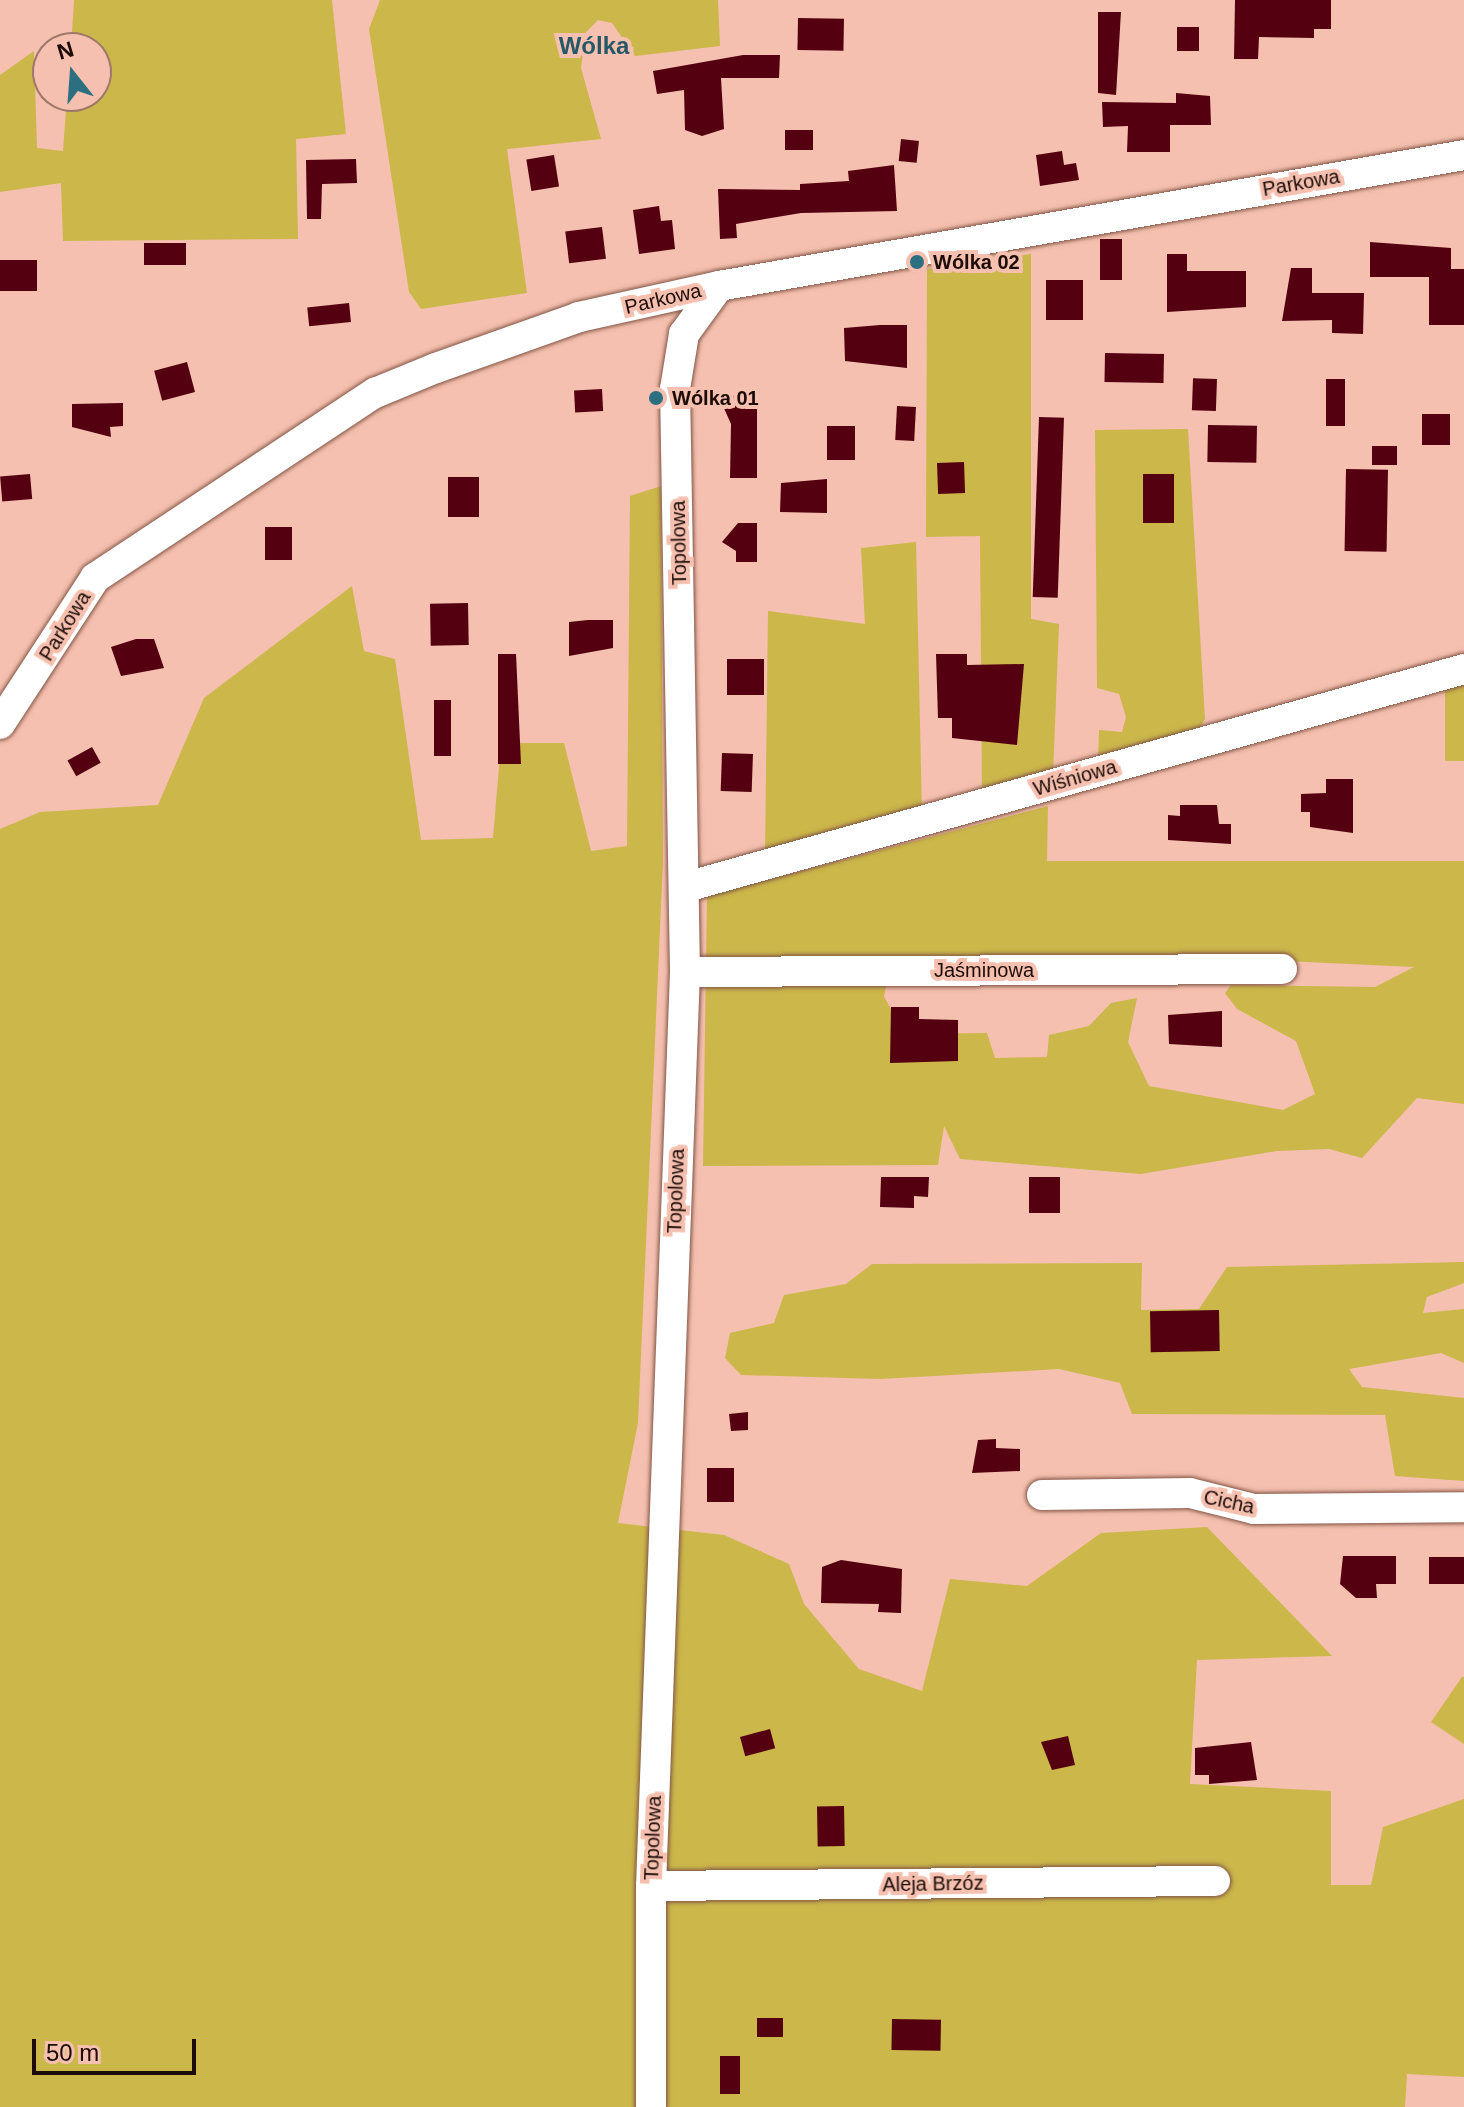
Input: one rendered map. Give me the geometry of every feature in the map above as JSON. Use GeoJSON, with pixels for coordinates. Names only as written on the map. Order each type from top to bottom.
{"type":"FeatureCollection","features":[{"type":"Feature","properties":{"kind":"street","name":"Parkowa"},"geometry":{"type":"LineString","coordinates":[[0,724],[95,578],[375,393],[579,317],[719,286],[1464,155]]}},
{"type":"Feature","properties":{"kind":"street","name":"Topolowa"},"geometry":{"type":"LineString","coordinates":[[651,2107],[651,1886],[685,972],[686,887],[675,389],[684,334],[719,286]]}},
{"type":"Feature","properties":{"kind":"street","name":"Wiśniowa"},"geometry":{"type":"LineString","coordinates":[[686,887],[1464,669]]}},
{"type":"Feature","properties":{"kind":"street","name":"Jaśminowa"},"geometry":{"type":"LineString","coordinates":[[685,972],[1282,969]]}},
{"type":"Feature","properties":{"kind":"street","name":"Cicha"},"geometry":{"type":"LineString","coordinates":[[1042,1495],[1190,1493],[1254,1509],[1464,1507]]}},
{"type":"Feature","properties":{"kind":"street","name":"Aleja Brzóz"},"geometry":{"type":"LineString","coordinates":[[651,1886],[1215,1881]]}},
{"type":"Feature","properties":{"kind":"shaded area"},"geometry":{"type":"Polygon","coordinates":[[[74,0],[332,0],[346,134],[296,139],[298,239],[63,241],[61,183],[0,192],[0,75],[32,52],[32,112],[36,112],[37,148],[63,151],[66,112],[112,112],[112,32],[72,32],[74,0]]]}},
{"type":"Feature","properties":{"kind":"shaded area"},"geometry":{"type":"Polygon","coordinates":[[[380,0],[718,0],[720,46],[635,56],[612,23],[598,20],[586,32],[581,68],[601,139],[507,149],[527,293],[421,309],[409,292],[369,29],[380,0]]]}},
{"type":"Feature","properties":{"kind":"shaded area"},"geometry":{"type":"Polygon","coordinates":[[[1031,254],[1031,619],[1059,624],[1053,775],[982,796],[980,536],[926,537],[927,269],[1031,254]]]}},
{"type":"Feature","properties":{"kind":"shaded area"},"geometry":{"type":"Polygon","coordinates":[[[1188,429],[1205,719],[1194,737],[1098,763],[1099,730],[1122,732],[1126,717],[1119,694],[1097,688],[1095,430],[1188,429]]]}},
{"type":"Feature","properties":{"kind":"shaded area"},"geometry":{"type":"Polygon","coordinates":[[[661,486],[663,861],[638,1423],[618,1523],[724,1535],[789,1564],[804,1604],[859,1669],[922,1691],[950,1579],[1027,1586],[1101,1533],[1207,1527],[1332,1656],[1197,1660],[1190,1784],[1331,1791],[1331,1885],[1371,1885],[1383,1827],[1464,1799],[1464,2077],[1407,2074],[1405,2107],[0,2107],[0,829],[40,812],[158,805],[204,698],[352,586],[364,651],[395,659],[421,840],[493,838],[501,743],[564,743],[591,851],[627,846],[630,496],[661,486]]]}},
{"type":"Feature","properties":{"kind":"shaded area"},"geometry":{"type":"Polygon","coordinates":[[[916,542],[922,814],[765,855],[768,611],[865,624],[861,548],[916,542]]]}},
{"type":"Feature","properties":{"kind":"shaded area"},"geometry":{"type":"Polygon","coordinates":[[[1445,682],[1464,682],[1464,761],[1445,761],[1445,682]]]}},
{"type":"Feature","properties":{"kind":"shaded area"},"geometry":{"type":"Polygon","coordinates":[[[1048,806],[1047,861],[1464,861],[1464,1104],[1417,1098],[1362,1158],[1329,1149],[1277,1151],[1141,1174],[960,1159],[944,1126],[938,1165],[703,1166],[707,896],[1048,806]],[[1198,957],[890,965],[884,997],[906,1034],[987,1033],[995,1058],[1047,1057],[1049,1035],[1089,1026],[1111,1003],[1137,998],[1128,1042],[1149,1086],[1283,1110],[1315,1094],[1296,1041],[1237,1009],[1225,993],[1231,985],[1375,987],[1414,967],[1198,957]]]}},
{"type":"Feature","properties":{"kind":"shaded area"},"geometry":{"type":"Polygon","coordinates":[[[1464,1262],[1464,1283],[1427,1297],[1423,1313],[1464,1309],[1464,1363],[1441,1353],[1349,1369],[1362,1387],[1464,1398],[1464,1481],[1395,1476],[1385,1415],[1132,1414],[1120,1383],[1059,1369],[880,1379],[741,1375],[725,1358],[730,1333],[774,1323],[784,1295],[846,1284],[872,1264],[1142,1263],[1141,1310],[1199,1309],[1227,1267],[1464,1262]]]}},
{"type":"Feature","properties":{"kind":"shaded area"},"geometry":{"type":"Polygon","coordinates":[[[1464,1677],[1464,1744],[1431,1722],[1464,1677]]]}},
{"type":"Feature","properties":{"kind":"building"},"geometry":{"type":"Polygon","coordinates":[[[1235,0],[1331,0],[1331,29],[1314,29],[1314,38],[1259,37],[1258,59],[1234,59],[1235,0]]]}},
{"type":"Feature","properties":{"kind":"building"},"geometry":{"type":"Polygon","coordinates":[[[1098,12],[1121,12],[1116,95],[1098,93],[1098,12]]]}},
{"type":"Feature","properties":{"kind":"building"},"geometry":{"type":"Polygon","coordinates":[[[798,18],[844,19],[843,51],[797,50],[798,18]]]}},
{"type":"Feature","properties":{"kind":"building"},"geometry":{"type":"Polygon","coordinates":[[[1177,27],[1199,27],[1199,51],[1177,51],[1177,27]]]}},
{"type":"Feature","properties":{"kind":"building"},"geometry":{"type":"Polygon","coordinates":[[[743,55],[780,55],[779,78],[721,78],[724,129],[702,136],[685,130],[684,90],[657,94],[653,71],[743,55]]]}},
{"type":"Feature","properties":{"kind":"building"},"geometry":{"type":"Polygon","coordinates":[[[1176,93],[1210,96],[1211,125],[1170,125],[1170,152],[1127,152],[1128,126],[1103,127],[1102,102],[1176,103],[1176,93]]]}},
{"type":"Feature","properties":{"kind":"building"},"geometry":{"type":"Polygon","coordinates":[[[785,130],[813,130],[813,150],[785,150],[785,130]]]}},
{"type":"Feature","properties":{"kind":"building"},"geometry":{"type":"Polygon","coordinates":[[[901,139],[919,141],[917,163],[899,161],[901,139]]]}},
{"type":"Feature","properties":{"kind":"building"},"geometry":{"type":"Polygon","coordinates":[[[1062,151],[1064,165],[1076,163],[1079,180],[1040,186],[1036,155],[1062,151]]]}},
{"type":"Feature","properties":{"kind":"building"},"geometry":{"type":"Polygon","coordinates":[[[554,155],[559,187],[531,191],[526,159],[554,155]]]}},
{"type":"Feature","properties":{"kind":"building"},"geometry":{"type":"Polygon","coordinates":[[[356,159],[357,183],[322,184],[321,219],[307,219],[306,160],[356,159]]]}},
{"type":"Feature","properties":{"kind":"building"},"geometry":{"type":"Polygon","coordinates":[[[894,165],[897,211],[801,213],[736,224],[737,238],[720,239],[718,189],[800,190],[800,184],[849,181],[848,171],[894,165]]]}},
{"type":"Feature","properties":{"kind":"building"},"geometry":{"type":"Polygon","coordinates":[[[659,206],[661,221],[672,220],[675,249],[639,254],[633,210],[659,206]]]}},
{"type":"Feature","properties":{"kind":"building"},"geometry":{"type":"Polygon","coordinates":[[[602,227],[606,259],[569,263],[565,232],[602,227]]]}},
{"type":"Feature","properties":{"kind":"building"},"geometry":{"type":"Polygon","coordinates":[[[1100,239],[1122,239],[1122,280],[1100,280],[1100,239]]]}},
{"type":"Feature","properties":{"kind":"building"},"geometry":{"type":"Polygon","coordinates":[[[1370,242],[1451,248],[1451,269],[1464,269],[1464,325],[1429,325],[1429,277],[1370,277],[1370,242]]]}},
{"type":"Feature","properties":{"kind":"building"},"geometry":{"type":"Polygon","coordinates":[[[144,243],[186,243],[186,265],[144,265],[144,243]]]}},
{"type":"Feature","properties":{"kind":"building"},"geometry":{"type":"Polygon","coordinates":[[[1167,254],[1187,254],[1187,271],[1246,271],[1246,307],[1167,312],[1167,254]]]}},
{"type":"Feature","properties":{"kind":"building"},"geometry":{"type":"Polygon","coordinates":[[[0,260],[37,260],[37,291],[0,291],[0,260]]]}},
{"type":"Feature","properties":{"kind":"building"},"geometry":{"type":"Polygon","coordinates":[[[1291,268],[1312,268],[1312,293],[1364,293],[1363,334],[1332,333],[1332,320],[1282,321],[1291,268]]]}},
{"type":"Feature","properties":{"kind":"building"},"geometry":{"type":"Polygon","coordinates":[[[1046,280],[1083,280],[1083,320],[1046,320],[1046,280]]]}},
{"type":"Feature","properties":{"kind":"building"},"geometry":{"type":"Polygon","coordinates":[[[349,303],[351,322],[309,326],[307,307],[349,303]]]}},
{"type":"Feature","properties":{"kind":"building"},"geometry":{"type":"Polygon","coordinates":[[[907,325],[907,368],[845,361],[844,328],[907,325]]]}},
{"type":"Feature","properties":{"kind":"building"},"geometry":{"type":"Polygon","coordinates":[[[1105,353],[1164,354],[1163,383],[1104,382],[1105,353]]]}},
{"type":"Feature","properties":{"kind":"building"},"geometry":{"type":"Polygon","coordinates":[[[187,362],[195,392],[162,401],[154,371],[187,362]]]}},
{"type":"Feature","properties":{"kind":"building"},"geometry":{"type":"Polygon","coordinates":[[[1193,378],[1217,379],[1216,411],[1192,410],[1193,378]]]}},
{"type":"Feature","properties":{"kind":"building"},"geometry":{"type":"Polygon","coordinates":[[[1326,379],[1345,379],[1345,426],[1326,426],[1326,379]]]}},
{"type":"Feature","properties":{"kind":"building"},"geometry":{"type":"Polygon","coordinates":[[[602,389],[603,411],[575,412],[574,390],[602,389]]]}},
{"type":"Feature","properties":{"kind":"building"},"geometry":{"type":"Polygon","coordinates":[[[738,391],[757,391],[757,478],[730,478],[731,424],[723,406],[738,391]]]}},
{"type":"Feature","properties":{"kind":"building"},"geometry":{"type":"Polygon","coordinates":[[[123,403],[123,426],[110,427],[111,437],[72,427],[72,404],[123,403]]]}},
{"type":"Feature","properties":{"kind":"building"},"geometry":{"type":"Polygon","coordinates":[[[897,406],[916,407],[914,441],[895,440],[897,406]]]}},
{"type":"Feature","properties":{"kind":"building"},"geometry":{"type":"Polygon","coordinates":[[[1422,414],[1450,414],[1450,445],[1422,445],[1422,414]]]}},
{"type":"Feature","properties":{"kind":"building"},"geometry":{"type":"Polygon","coordinates":[[[1039,417],[1064,418],[1058,598],[1033,597],[1039,417]]]}},
{"type":"Feature","properties":{"kind":"building"},"geometry":{"type":"Polygon","coordinates":[[[1208,425],[1257,426],[1256,463],[1207,462],[1208,425]]]}},
{"type":"Feature","properties":{"kind":"building"},"geometry":{"type":"Polygon","coordinates":[[[827,426],[855,426],[855,460],[827,460],[827,426]]]}},
{"type":"Feature","properties":{"kind":"building"},"geometry":{"type":"Polygon","coordinates":[[[1372,446],[1397,446],[1397,465],[1372,465],[1372,446]]]}},
{"type":"Feature","properties":{"kind":"building"},"geometry":{"type":"Polygon","coordinates":[[[964,462],[965,493],[938,494],[937,463],[964,462]]]}},
{"type":"Feature","properties":{"kind":"building"},"geometry":{"type":"Polygon","coordinates":[[[1346,469],[1388,470],[1387,552],[1345,551],[1346,469]]]}},
{"type":"Feature","properties":{"kind":"building"},"geometry":{"type":"Polygon","coordinates":[[[30,474],[32,499],[2,502],[0,477],[30,474]]]}},
{"type":"Feature","properties":{"kind":"building"},"geometry":{"type":"Polygon","coordinates":[[[1143,474],[1174,474],[1174,523],[1143,523],[1143,474]]]}},
{"type":"Feature","properties":{"kind":"building"},"geometry":{"type":"Polygon","coordinates":[[[448,477],[479,477],[479,517],[448,517],[448,477]]]}},
{"type":"Feature","properties":{"kind":"building"},"geometry":{"type":"Polygon","coordinates":[[[827,479],[827,513],[780,512],[781,483],[827,479]]]}},
{"type":"Feature","properties":{"kind":"building"},"geometry":{"type":"Polygon","coordinates":[[[738,523],[757,523],[757,562],[736,562],[736,551],[722,542],[738,523]]]}},
{"type":"Feature","properties":{"kind":"building"},"geometry":{"type":"Polygon","coordinates":[[[265,527],[292,527],[292,560],[265,560],[265,527]]]}},
{"type":"Feature","properties":{"kind":"building"},"geometry":{"type":"Polygon","coordinates":[[[468,603],[469,645],[431,646],[430,604],[468,603]]]}},
{"type":"Feature","properties":{"kind":"building"},"geometry":{"type":"Polygon","coordinates":[[[613,620],[613,648],[569,656],[569,622],[613,620]]]}},
{"type":"Feature","properties":{"kind":"building"},"geometry":{"type":"Polygon","coordinates":[[[136,639],[154,639],[164,668],[121,676],[111,647],[136,639]]]}},
{"type":"Feature","properties":{"kind":"building"},"geometry":{"type":"Polygon","coordinates":[[[498,654],[516,654],[521,764],[498,764],[498,654]]]}},
{"type":"Feature","properties":{"kind":"building"},"geometry":{"type":"Polygon","coordinates":[[[936,654],[967,654],[967,665],[1024,664],[1017,745],[952,738],[952,718],[938,718],[936,654]]]}},
{"type":"Feature","properties":{"kind":"building"},"geometry":{"type":"Polygon","coordinates":[[[727,659],[764,659],[764,695],[727,695],[727,659]]]}},
{"type":"Feature","properties":{"kind":"building"},"geometry":{"type":"Polygon","coordinates":[[[434,700],[451,700],[451,756],[434,756],[434,700]]]}},
{"type":"Feature","properties":{"kind":"building"},"geometry":{"type":"Polygon","coordinates":[[[92,747],[101,763],[76,776],[68,761],[92,747]]]}},
{"type":"Feature","properties":{"kind":"building"},"geometry":{"type":"Polygon","coordinates":[[[722,753],[753,754],[752,792],[721,791],[722,753]]]}},
{"type":"Feature","properties":{"kind":"building"},"geometry":{"type":"Polygon","coordinates":[[[1326,779],[1353,779],[1353,833],[1310,827],[1310,812],[1301,812],[1301,794],[1326,793],[1326,779]]]}},
{"type":"Feature","properties":{"kind":"building"},"geometry":{"type":"Polygon","coordinates":[[[1180,805],[1217,805],[1219,824],[1231,824],[1231,844],[1168,840],[1168,815],[1180,816],[1180,805]]]}},
{"type":"Feature","properties":{"kind":"building"},"geometry":{"type":"Polygon","coordinates":[[[891,1007],[919,1007],[919,1019],[958,1020],[958,1061],[890,1063],[891,1007]]]}},
{"type":"Feature","properties":{"kind":"building"},"geometry":{"type":"Polygon","coordinates":[[[1222,1011],[1222,1047],[1169,1044],[1168,1015],[1222,1011]]]}},
{"type":"Feature","properties":{"kind":"building"},"geometry":{"type":"Polygon","coordinates":[[[881,1177],[929,1177],[928,1197],[914,1196],[914,1208],[880,1207],[881,1177]]]}},
{"type":"Feature","properties":{"kind":"building"},"geometry":{"type":"Polygon","coordinates":[[[1029,1177],[1060,1177],[1060,1213],[1029,1213],[1029,1177]]]}},
{"type":"Feature","properties":{"kind":"building"},"geometry":{"type":"Polygon","coordinates":[[[1219,1310],[1220,1351],[1151,1352],[1150,1311],[1219,1310]]]}},
{"type":"Feature","properties":{"kind":"building"},"geometry":{"type":"Polygon","coordinates":[[[748,1412],[748,1430],[731,1431],[729,1414],[748,1412]]]}},
{"type":"Feature","properties":{"kind":"building"},"geometry":{"type":"Polygon","coordinates":[[[996,1439],[996,1448],[1020,1449],[1020,1471],[972,1473],[978,1440],[996,1439]]]}},
{"type":"Feature","properties":{"kind":"building"},"geometry":{"type":"Polygon","coordinates":[[[707,1468],[734,1468],[734,1502],[707,1502],[707,1468]]]}},
{"type":"Feature","properties":{"kind":"building"},"geometry":{"type":"Polygon","coordinates":[[[1343,1556],[1396,1556],[1396,1584],[1376,1584],[1377,1598],[1356,1598],[1340,1584],[1343,1556]]]}},
{"type":"Feature","properties":{"kind":"building"},"geometry":{"type":"Polygon","coordinates":[[[1429,1557],[1464,1557],[1464,1584],[1429,1584],[1429,1557]]]}},
{"type":"Feature","properties":{"kind":"building"},"geometry":{"type":"Polygon","coordinates":[[[841,1560],[902,1569],[901,1613],[878,1612],[879,1604],[821,1603],[822,1567],[841,1560]]]}},
{"type":"Feature","properties":{"kind":"building"},"geometry":{"type":"Polygon","coordinates":[[[770,1729],[775,1748],[745,1756],[740,1737],[770,1729]]]}},
{"type":"Feature","properties":{"kind":"building"},"geometry":{"type":"Polygon","coordinates":[[[1068,1736],[1075,1765],[1052,1770],[1041,1742],[1068,1736]]]}},
{"type":"Feature","properties":{"kind":"building"},"geometry":{"type":"Polygon","coordinates":[[[1251,1742],[1257,1780],[1209,1784],[1209,1775],[1195,1775],[1195,1748],[1251,1742]]]}},
{"type":"Feature","properties":{"kind":"building"},"geometry":{"type":"Polygon","coordinates":[[[817,1806],[844,1806],[845,1846],[818,1846],[817,1806]]]}},
{"type":"Feature","properties":{"kind":"building"},"geometry":{"type":"Polygon","coordinates":[[[757,2018],[783,2018],[783,2037],[757,2037],[757,2018]]]}},
{"type":"Feature","properties":{"kind":"building"},"geometry":{"type":"Polygon","coordinates":[[[892,2019],[941,2020],[940,2051],[891,2050],[892,2019]]]}},
{"type":"Feature","properties":{"kind":"building"},"geometry":{"type":"Polygon","coordinates":[[[720,2056],[740,2056],[740,2094],[720,2094],[720,2056]]]}},
{"type":"Feature","properties":{"kind":"place","name":"Wólka 02"},"geometry":{"type":"Point","coordinates":[917,262]}},
{"type":"Feature","properties":{"kind":"place","name":"Wólka 01"},"geometry":{"type":"Point","coordinates":[656,398]}},
{"type":"Feature","properties":{"kind":"district","name":"Wólka"},"geometry":{"type":"Point","coordinates":[594,46]}}]}
